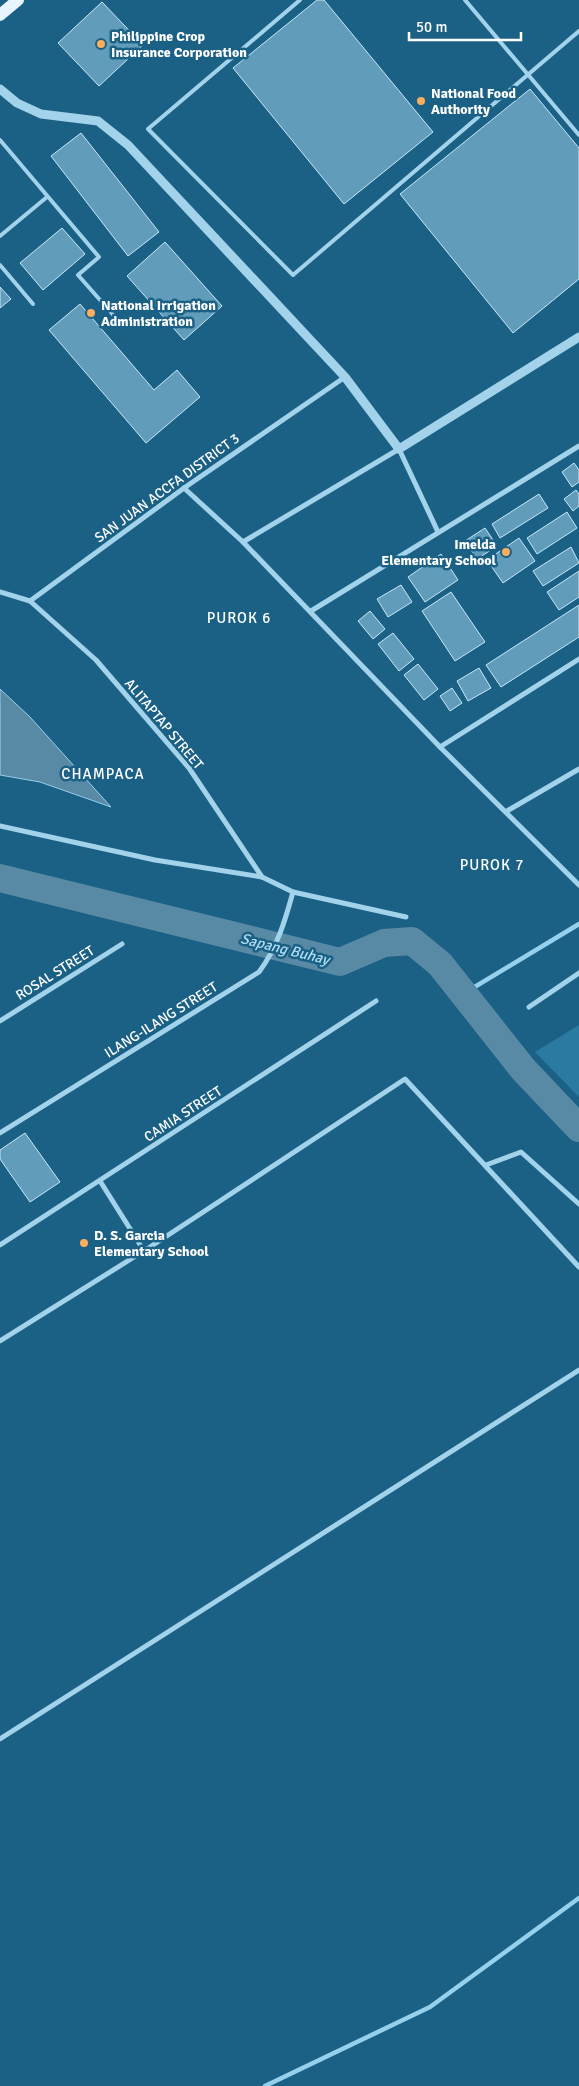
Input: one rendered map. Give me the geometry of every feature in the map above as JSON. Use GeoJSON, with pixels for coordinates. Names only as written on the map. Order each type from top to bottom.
{"type":"FeatureCollection","features":[{"type":"Feature","properties":{"kind":"main road"},"geometry":{"type":"LineString","coordinates":[[0,15],[18,0]]}},
{"type":"Feature","properties":{"kind":"street"},"geometry":{"type":"LineString","coordinates":[[0,89],[17,103],[41,114],[98,121],[128,145],[345,377],[399,449],[438,532]]}},
{"type":"Feature","properties":{"kind":"street"},"geometry":{"type":"LineString","coordinates":[[243,542],[399,449],[579,336]]}},
{"type":"Feature","properties":{"kind":"street","name":"SAN JUAN ACCFA DISTRICT 3"},"geometry":{"type":"LineString","coordinates":[[30,601],[184,488],[345,377]]}},
{"type":"Feature","properties":{"kind":"street"},"geometry":{"type":"LineString","coordinates":[[311,611],[577,448],[579,455]]}},
{"type":"Feature","properties":{"kind":"street"},"geometry":{"type":"LineString","coordinates":[[184,488],[243,542],[440,747],[507,811],[579,885]]}},
{"type":"Feature","properties":{"kind":"street"},"geometry":{"type":"LineString","coordinates":[[0,592],[30,601]]}},
{"type":"Feature","properties":{"kind":"street","name":"ALITAPTAP STREET"},"geometry":{"type":"LineString","coordinates":[[30,601],[96,660],[190,768],[262,877]]}},
{"type":"Feature","properties":{"kind":"street"},"geometry":{"type":"LineString","coordinates":[[440,747],[579,659]]}},
{"type":"Feature","properties":{"kind":"street"},"geometry":{"type":"LineString","coordinates":[[507,811],[579,768]]}},
{"type":"Feature","properties":{"kind":"street"},"geometry":{"type":"LineString","coordinates":[[0,826],[155,860],[262,877],[293,892],[406,917]]}},
{"type":"Feature","properties":{"kind":"street"},"geometry":{"type":"LineString","coordinates":[[572,877],[579,873]]}},
{"type":"Feature","properties":{"kind":"street","name":"ILANG-ILANG STREET"},"geometry":{"type":"LineString","coordinates":[[0,1133],[259,972],[268,960],[284,926],[293,892]]}},
{"type":"Feature","properties":{"kind":"street","name":"ROSAL STREET"},"geometry":{"type":"LineString","coordinates":[[0,1021],[122,944]]}},
{"type":"Feature","properties":{"kind":"street"},"geometry":{"type":"LineString","coordinates":[[529,1008],[579,973]]}},
{"type":"Feature","properties":{"kind":"street","name":"CAMIA STREET"},"geometry":{"type":"LineString","coordinates":[[0,1244],[376,1001]]}},
{"type":"Feature","properties":{"kind":"street"},"geometry":{"type":"LineString","coordinates":[[0,1341],[144,1251],[405,1079],[579,1267]]}},
{"type":"Feature","properties":{"kind":"street"},"geometry":{"type":"LineString","coordinates":[[486,1165],[521,1152],[579,1204]]}},
{"type":"Feature","properties":{"kind":"street"},"geometry":{"type":"LineString","coordinates":[[100,1181],[144,1251]]}},
{"type":"Feature","properties":{"kind":"street"},"geometry":{"type":"LineString","coordinates":[[0,1739],[579,1370]]}},
{"type":"Feature","properties":{"kind":"lane"},"geometry":{"type":"LineString","coordinates":[[300,0],[148,128],[293,275],[579,31]]}},
{"type":"Feature","properties":{"kind":"lane"},"geometry":{"type":"LineString","coordinates":[[465,0],[527,76],[579,135]]}},
{"type":"Feature","properties":{"kind":"lane"},"geometry":{"type":"LineString","coordinates":[[0,140],[99,257],[78,275],[123,326]]}},
{"type":"Feature","properties":{"kind":"lane"},"geometry":{"type":"LineString","coordinates":[[0,236],[48,197]]}},
{"type":"Feature","properties":{"kind":"lane"},"geometry":{"type":"LineString","coordinates":[[0,265],[33,304]]}},
{"type":"Feature","properties":{"kind":"shaded area"},"geometry":{"type":"Polygon","coordinates":[[[0,689],[30,717],[111,807],[40,782],[0,775],[0,689]]]}},
{"type":"Feature","properties":{"kind":"shaded area"},"geometry":{"type":"Polygon","coordinates":[[[579,1025],[579,1097],[535,1052],[579,1025]]]}},
{"type":"Feature","properties":{"kind":"building"},"geometry":{"type":"Polygon","coordinates":[[[317,0],[324,0],[433,132],[344,204],[233,68],[317,0]]]}},
{"type":"Feature","properties":{"kind":"building","name":"Philippine Crop Insurance Corporation"},"geometry":{"type":"Polygon","coordinates":[[[102,2],[143,45],[99,86],[58,43],[102,2]]]}},
{"type":"Feature","properties":{"kind":"building"},"geometry":{"type":"Polygon","coordinates":[[[530,89],[579,148],[579,279],[513,333],[400,194],[530,89]]]}},
{"type":"Feature","properties":{"kind":"building"},"geometry":{"type":"Polygon","coordinates":[[[81,133],[159,232],[128,256],[51,156],[81,133]]]}},
{"type":"Feature","properties":{"kind":"building"},"geometry":{"type":"Polygon","coordinates":[[[62,228],[85,254],[43,290],[20,263],[62,228]]]}},
{"type":"Feature","properties":{"kind":"building"},"geometry":{"type":"Polygon","coordinates":[[[165,242],[222,306],[184,340],[127,276],[165,242]]]}},
{"type":"Feature","properties":{"kind":"building"},"geometry":{"type":"Polygon","coordinates":[[[0,287],[11,299],[0,308],[0,287]]]}},
{"type":"Feature","properties":{"kind":"building"},"geometry":{"type":"Polygon","coordinates":[[[80,304],[154,390],[177,370],[200,397],[146,443],[49,330],[80,304]]]}},
{"type":"Feature","properties":{"kind":"building"},"geometry":{"type":"Polygon","coordinates":[[[574,463],[579,470],[579,482],[572,487],[562,472],[574,463]]]}},
{"type":"Feature","properties":{"kind":"building"},"geometry":{"type":"Polygon","coordinates":[[[576,490],[579,494],[579,506],[573,511],[564,499],[576,490]]]}},
{"type":"Feature","properties":{"kind":"building"},"geometry":{"type":"Polygon","coordinates":[[[539,494],[548,508],[500,538],[492,524],[539,494]]]}},
{"type":"Feature","properties":{"kind":"building"},"geometry":{"type":"Polygon","coordinates":[[[567,512],[577,528],[537,554],[527,538],[567,512]]]}},
{"type":"Feature","properties":{"kind":"building"},"geometry":{"type":"Polygon","coordinates":[[[485,528],[497,546],[477,559],[465,541],[485,528]]]}},
{"type":"Feature","properties":{"kind":"building"},"geometry":{"type":"Polygon","coordinates":[[[519,538],[535,561],[503,583],[487,560],[519,538]]]}},
{"type":"Feature","properties":{"kind":"building"},"geometry":{"type":"Polygon","coordinates":[[[571,547],[579,563],[543,586],[533,571],[571,547]]]}},
{"type":"Feature","properties":{"kind":"building"},"geometry":{"type":"Polygon","coordinates":[[[441,554],[458,580],[425,602],[408,577],[441,554]]]}},
{"type":"Feature","properties":{"kind":"building"},"geometry":{"type":"Polygon","coordinates":[[[579,571],[579,597],[559,610],[547,592],[579,571]]]}},
{"type":"Feature","properties":{"kind":"building"},"geometry":{"type":"Polygon","coordinates":[[[401,585],[412,602],[388,617],[377,599],[401,585]]]}},
{"type":"Feature","properties":{"kind":"building"},"geometry":{"type":"Polygon","coordinates":[[[451,592],[485,642],[455,661],[422,611],[451,592]]]}},
{"type":"Feature","properties":{"kind":"building"},"geometry":{"type":"Polygon","coordinates":[[[579,605],[579,637],[501,687],[486,665],[579,605]]]}},
{"type":"Feature","properties":{"kind":"building"},"geometry":{"type":"Polygon","coordinates":[[[370,611],[385,629],[373,639],[358,621],[370,611]]]}},
{"type":"Feature","properties":{"kind":"building"},"geometry":{"type":"Polygon","coordinates":[[[393,633],[414,659],[399,671],[378,644],[393,633]]]}},
{"type":"Feature","properties":{"kind":"building"},"geometry":{"type":"Polygon","coordinates":[[[418,664],[438,689],[424,700],[404,675],[418,664]]]}},
{"type":"Feature","properties":{"kind":"building"},"geometry":{"type":"Polygon","coordinates":[[[479,668],[491,688],[468,701],[457,681],[479,668]]]}},
{"type":"Feature","properties":{"kind":"building"},"geometry":{"type":"Polygon","coordinates":[[[452,688],[462,703],[450,711],[440,696],[452,688]]]}},
{"type":"Feature","properties":{"kind":"building"},"geometry":{"type":"Polygon","coordinates":[[[25,1133],[60,1182],[30,1202],[0,1159],[0,1150],[25,1133]]]}},
{"type":"Feature","properties":{"kind":"waterway","name":"Sapang Buhay"},"geometry":{"type":"LineString","coordinates":[[0,878],[340,962],[384,943],[412,941],[440,964],[523,1069],[579,1128]]}},
{"type":"Feature","properties":{"kind":"waterway"},"geometry":{"type":"LineString","coordinates":[[463,994],[579,924]]}},
{"type":"Feature","properties":{"kind":"waterway"},"geometry":{"type":"LineString","coordinates":[[265,2086],[430,2007],[579,1898]]}},
{"type":"Feature","properties":{"kind":"place","name":"Philippine Crop Insurance Corporation"},"geometry":{"type":"Point","coordinates":[101,44]}},
{"type":"Feature","properties":{"kind":"place","name":"National Food Authority"},"geometry":{"type":"Point","coordinates":[421,101]}},
{"type":"Feature","properties":{"kind":"place","name":"National Irrigation Administration"},"geometry":{"type":"Point","coordinates":[91,313]}},
{"type":"Feature","properties":{"kind":"place","name":"Imelda Elementary School"},"geometry":{"type":"Point","coordinates":[506,552]}},
{"type":"Feature","properties":{"kind":"place","name":"D. S. Garcia Elementary School"},"geometry":{"type":"Point","coordinates":[84,1243]}},
{"type":"Feature","properties":{"kind":"district","name":"PUROK 6"},"geometry":{"type":"Point","coordinates":[239,618]}},
{"type":"Feature","properties":{"kind":"district","name":"CHAMPACA"},"geometry":{"type":"Point","coordinates":[103,774]}},
{"type":"Feature","properties":{"kind":"district","name":"PUROK 7"},"geometry":{"type":"Point","coordinates":[492,865]}}]}
